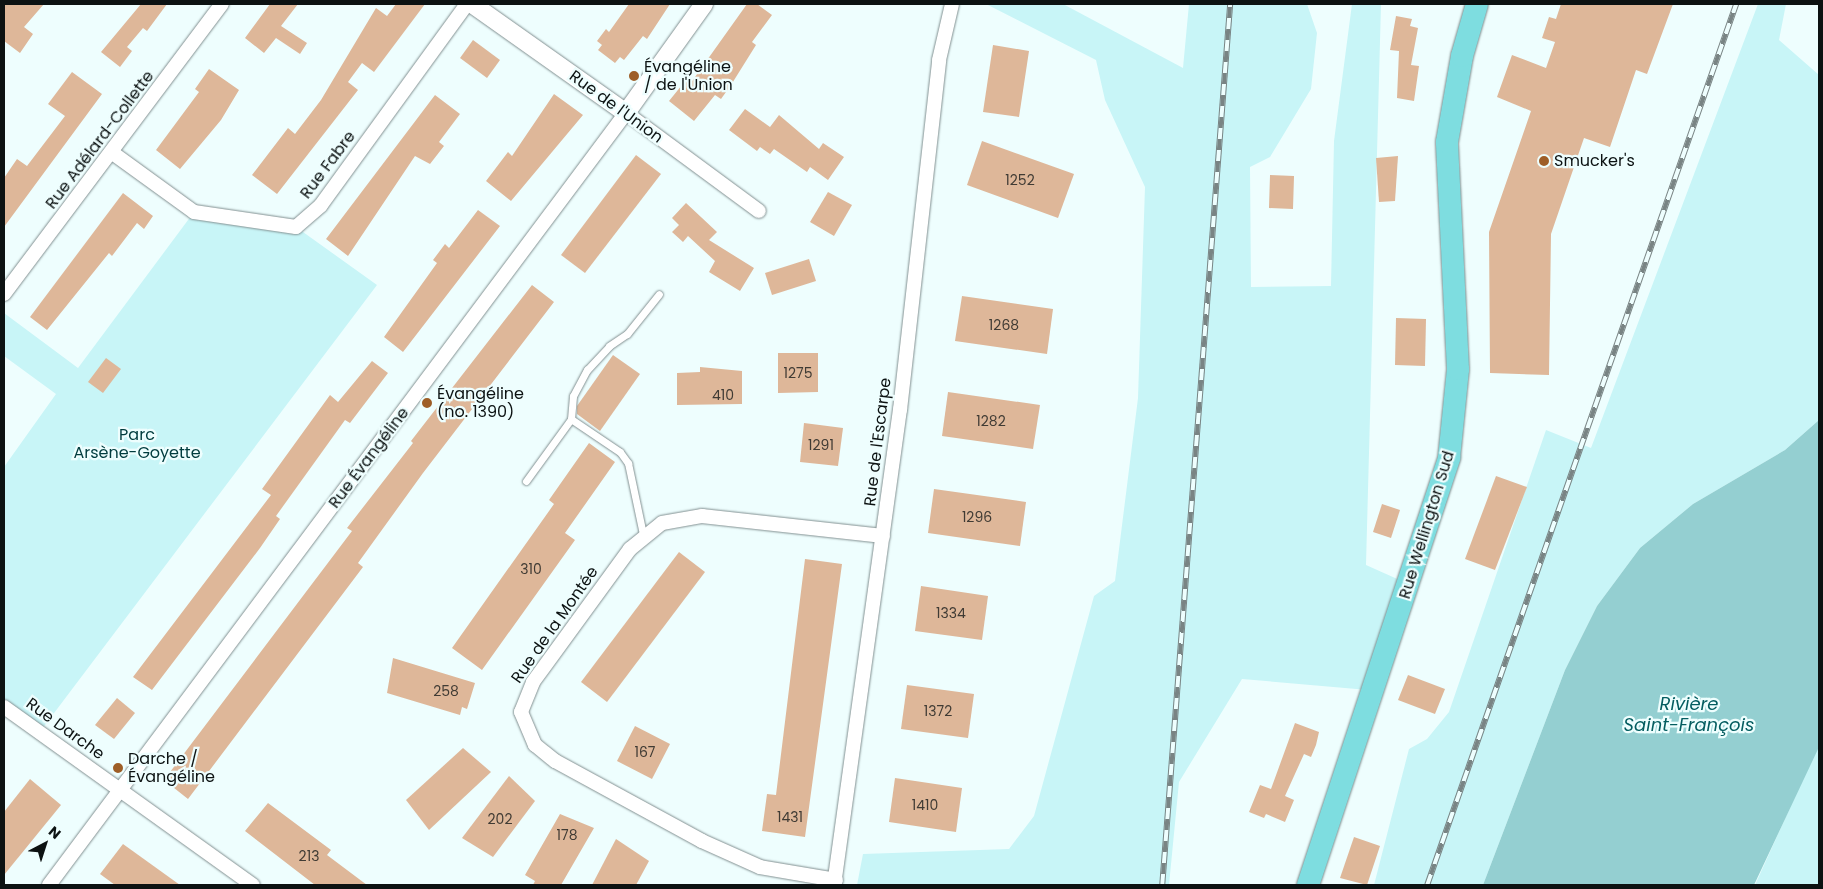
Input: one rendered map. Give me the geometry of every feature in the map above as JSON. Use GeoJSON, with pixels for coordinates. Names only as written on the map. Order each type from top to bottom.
{"type":"FeatureCollection","features":[{"type":"Feature","properties":{"kind":"main road","name":"Rue Wellington Sud"},"geometry":{"type":"LineString","coordinates":[[1308,885],[1449,458],[1458,369],[1448,142],[1462,56],[1477,4]]}},
{"type":"Feature","properties":{"kind":"street","name":"Rue Adélard-Collette"},"geometry":{"type":"LineString","coordinates":[[4,294],[114,154],[222,4]]}},
{"type":"Feature","properties":{"kind":"street","name":"Rue Fabre"},"geometry":{"type":"LineString","coordinates":[[114,154],[194,212],[296,228],[321,205],[467,4]]}},
{"type":"Feature","properties":{"kind":"street","name":"Rue de l'Union"},"geometry":{"type":"LineString","coordinates":[[472,4],[626,113],[759,211]]}},
{"type":"Feature","properties":{"kind":"street","name":"Rue Évangéline"},"geometry":{"type":"LineString","coordinates":[[49,885],[626,113],[704,4]]}},
{"type":"Feature","properties":{"kind":"street","name":"Rue de l'Escarpe"},"geometry":{"type":"LineString","coordinates":[[835,883],[883,536],[939,60],[952,4]]}},
{"type":"Feature","properties":{"kind":"street","name":"Rue de la Montée"},"geometry":{"type":"LineString","coordinates":[[835,883],[760,867],[731,856],[555,761],[526,730],[521,712],[533,682],[643,534],[662,523],[702,516],[883,536]]}},
{"type":"Feature","properties":{"kind":"street","name":"Rue Darche"},"geometry":{"type":"LineString","coordinates":[[4,707],[253,885]]}},
{"type":"Feature","properties":{"kind":"lane"},"geometry":{"type":"LineString","coordinates":[[526,481],[572,419],[573,396],[587,370],[609,346],[627,334],[659,294]]}},
{"type":"Feature","properties":{"kind":"lane"},"geometry":{"type":"LineString","coordinates":[[572,419],[620,452],[628,463],[643,534]]}},
{"type":"Feature","properties":{"kind":"green space"},"geometry":{"type":"Polygon","coordinates":[[[986,4],[1063,4],[1183,68],[1189,4],[1307,4],[1317,33],[1311,89],[1270,157],[1250,167],[1251,287],[1331,286],[1334,141],[1352,4],[1381,4],[1366,565],[1404,582],[1368,690],[1242,679],[1179,782],[1169,885],[857,885],[863,854],[1009,849],[1034,816],[1094,596],[1115,581],[1138,398],[1145,187],[1105,100],[1096,60],[986,4]]]}},
{"type":"Feature","properties":{"kind":"green space"},"geometry":{"type":"Polygon","coordinates":[[[1758,4],[1786,4],[1779,40],[1819,75],[1819,420],[1785,450],[1693,504],[1640,548],[1597,606],[1565,670],[1483,885],[1374,885],[1409,749],[1427,739],[1449,712],[1546,430],[1591,448],[1758,4]]]}},
{"type":"Feature","properties":{"kind":"green space","name":"Parc Arsène-Goyette"},"geometry":{"type":"Polygon","coordinates":[[[194,212],[296,227],[377,285],[39,733],[4,707],[4,467],[56,394],[4,356],[4,313],[78,368],[194,212]]]}},
{"type":"Feature","properties":{"kind":"green space"},"geometry":{"type":"Polygon","coordinates":[[[1819,747],[1819,885],[1755,885],[1813,757],[1819,747]]]}},
{"type":"Feature","properties":{"kind":"water","name":"Rivière Saint-François"},"geometry":{"type":"Polygon","coordinates":[[[1819,420],[1819,747],[1754,885],[1483,885],[1565,670],[1597,606],[1640,548],[1693,504],[1785,450],[1819,420]]]}},
{"type":"Feature","properties":{"kind":"building"},"geometry":{"type":"Polygon","coordinates":[[[4,4],[44,4],[24,27],[33,34],[20,53],[4,41],[4,4]]]}},
{"type":"Feature","properties":{"kind":"building"},"geometry":{"type":"Polygon","coordinates":[[[141,4],[167,4],[147,31],[143,28],[127,47],[132,51],[120,67],[101,52],[141,4]]]}},
{"type":"Feature","properties":{"kind":"building"},"geometry":{"type":"Polygon","coordinates":[[[270,4],[298,4],[281,26],[307,43],[300,54],[276,38],[264,53],[245,38],[270,4]]]}},
{"type":"Feature","properties":{"kind":"building"},"geometry":{"type":"Polygon","coordinates":[[[396,4],[425,4],[374,72],[362,63],[348,82],[358,90],[277,194],[252,175],[288,128],[295,134],[321,100],[376,8],[387,16],[396,4]]]}},
{"type":"Feature","properties":{"kind":"building"},"geometry":{"type":"Polygon","coordinates":[[[629,4],[670,4],[647,39],[643,36],[624,60],[620,57],[615,63],[598,50],[602,45],[597,41],[606,29],[609,32],[629,4]]]}},
{"type":"Feature","properties":{"kind":"building"},"geometry":{"type":"Polygon","coordinates":[[[747,4],[757,4],[772,15],[752,42],[756,45],[721,99],[715,95],[694,121],[669,101],[686,80],[690,84],[747,4]]]}},
{"type":"Feature","properties":{"kind":"building","name":"Smucker's"},"geometry":{"type":"Polygon","coordinates":[[[1561,4],[1673,4],[1647,74],[1636,70],[1610,147],[1584,138],[1551,234],[1549,375],[1490,373],[1489,232],[1531,111],[1497,97],[1512,55],[1546,68],[1555,42],[1542,38],[1549,17],[1556,19],[1561,4]]]}},
{"type":"Feature","properties":{"kind":"building"},"geometry":{"type":"Polygon","coordinates":[[[1396,16],[1412,19],[1410,26],[1418,28],[1411,65],[1419,66],[1414,101],[1397,98],[1399,51],[1390,50],[1396,16]]]}},
{"type":"Feature","properties":{"kind":"building"},"geometry":{"type":"Polygon","coordinates":[[[473,40],[500,60],[487,78],[460,58],[473,40]]]}},
{"type":"Feature","properties":{"kind":"building"},"geometry":{"type":"Polygon","coordinates":[[[993,45],[1029,51],[1019,117],[983,112],[993,45]]]}},
{"type":"Feature","properties":{"kind":"building"},"geometry":{"type":"Polygon","coordinates":[[[209,69],[239,90],[221,120],[180,169],[156,150],[199,92],[195,89],[209,69]]]}},
{"type":"Feature","properties":{"kind":"building"},"geometry":{"type":"Polygon","coordinates":[[[72,72],[102,94],[4,227],[4,178],[17,159],[27,166],[65,116],[48,104],[72,72]]]}},
{"type":"Feature","properties":{"kind":"building"},"geometry":{"type":"Polygon","coordinates":[[[554,94],[583,115],[511,201],[486,181],[508,152],[512,156],[554,94]]]}},
{"type":"Feature","properties":{"kind":"building"},"geometry":{"type":"Polygon","coordinates":[[[435,95],[460,114],[439,142],[444,146],[430,164],[415,156],[348,256],[326,239],[435,95]]]}},
{"type":"Feature","properties":{"kind":"building"},"geometry":{"type":"Polygon","coordinates":[[[745,109],[770,127],[779,115],[819,149],[823,143],[844,157],[828,180],[810,167],[807,172],[774,149],[770,154],[760,147],[757,151],[729,130],[745,109]]]}},
{"type":"Feature","properties":{"kind":"building"},"geometry":{"type":"Polygon","coordinates":[[[982,141],[1074,174],[1058,218],[967,185],[982,141]]]}},
{"type":"Feature","properties":{"kind":"building"},"geometry":{"type":"Polygon","coordinates":[[[636,155],[661,174],[585,273],[561,255],[636,155]]]}},
{"type":"Feature","properties":{"kind":"building"},"geometry":{"type":"Polygon","coordinates":[[[1398,156],[1395,201],[1379,202],[1376,158],[1398,156]]]}},
{"type":"Feature","properties":{"kind":"building"},"geometry":{"type":"Polygon","coordinates":[[[1270,175],[1294,176],[1293,209],[1269,208],[1270,175]]]}},
{"type":"Feature","properties":{"kind":"building"},"geometry":{"type":"Polygon","coordinates":[[[828,192],[852,205],[834,236],[810,222],[828,192]]]}},
{"type":"Feature","properties":{"kind":"building"},"geometry":{"type":"Polygon","coordinates":[[[123,193],[153,216],[144,229],[137,223],[112,256],[109,253],[47,330],[30,317],[123,193]]]}},
{"type":"Feature","properties":{"kind":"building"},"geometry":{"type":"Polygon","coordinates":[[[686,203],[717,232],[709,240],[754,268],[740,291],[709,272],[715,261],[688,236],[683,242],[672,232],[679,225],[672,218],[686,203]]]}},
{"type":"Feature","properties":{"kind":"building"},"geometry":{"type":"Polygon","coordinates":[[[478,210],[500,226],[403,352],[384,337],[437,263],[433,260],[445,244],[449,248],[478,210]]]}},
{"type":"Feature","properties":{"kind":"building"},"geometry":{"type":"Polygon","coordinates":[[[809,259],[816,281],[772,295],[765,273],[809,259]]]}},
{"type":"Feature","properties":{"kind":"building"},"geometry":{"type":"Polygon","coordinates":[[[532,285],[554,302],[423,473],[358,563],[363,567],[188,799],[164,780],[352,531],[347,528],[413,443],[411,441],[532,285]]]}},
{"type":"Feature","properties":{"kind":"building"},"geometry":{"type":"Polygon","coordinates":[[[962,296],[1053,309],[1047,354],[955,341],[962,296]]]}},
{"type":"Feature","properties":{"kind":"building"},"geometry":{"type":"Polygon","coordinates":[[[1396,318],[1426,319],[1425,366],[1395,365],[1396,318]]]}},
{"type":"Feature","properties":{"kind":"building"},"geometry":{"type":"Polygon","coordinates":[[[778,353],[818,353],[818,392],[778,393],[778,353]]]}},
{"type":"Feature","properties":{"kind":"building"},"geometry":{"type":"Polygon","coordinates":[[[613,355],[640,374],[600,431],[577,414],[577,406],[613,355]]]}},
{"type":"Feature","properties":{"kind":"building"},"geometry":{"type":"Polygon","coordinates":[[[106,358],[121,369],[103,393],[88,382],[106,358]]]}},
{"type":"Feature","properties":{"kind":"building"},"geometry":{"type":"Polygon","coordinates":[[[372,361],[388,373],[350,423],[345,420],[276,516],[280,519],[260,548],[152,690],[133,677],[271,495],[262,489],[330,395],[338,402],[372,361]]]}},
{"type":"Feature","properties":{"kind":"building"},"geometry":{"type":"Polygon","coordinates":[[[700,367],[742,371],[742,404],[677,405],[677,373],[700,372],[700,367]]]}},
{"type":"Feature","properties":{"kind":"building"},"geometry":{"type":"Polygon","coordinates":[[[948,392],[1040,405],[1033,449],[942,436],[948,392]]]}},
{"type":"Feature","properties":{"kind":"building"},"geometry":{"type":"Polygon","coordinates":[[[804,423],[843,428],[838,466],[800,462],[804,423]]]}},
{"type":"Feature","properties":{"kind":"building"},"geometry":{"type":"Polygon","coordinates":[[[589,443],[615,462],[565,533],[575,540],[482,670],[452,648],[554,504],[549,500],[589,443]]]}},
{"type":"Feature","properties":{"kind":"building"},"geometry":{"type":"Polygon","coordinates":[[[1496,476],[1527,487],[1495,570],[1465,559],[1496,476]]]}},
{"type":"Feature","properties":{"kind":"building"},"geometry":{"type":"Polygon","coordinates":[[[934,489],[1026,502],[1020,546],[928,533],[934,489]]]}},
{"type":"Feature","properties":{"kind":"building"},"geometry":{"type":"Polygon","coordinates":[[[1382,504],[1400,510],[1391,538],[1373,532],[1382,504]]]}},
{"type":"Feature","properties":{"kind":"building"},"geometry":{"type":"Polygon","coordinates":[[[679,552],[705,572],[607,702],[581,682],[679,552]]]}},
{"type":"Feature","properties":{"kind":"building"},"geometry":{"type":"Polygon","coordinates":[[[805,559],[842,564],[805,837],[762,831],[767,794],[776,795],[805,559]]]}},
{"type":"Feature","properties":{"kind":"building"},"geometry":{"type":"Polygon","coordinates":[[[921,586],[988,596],[982,640],[915,631],[921,586]]]}},
{"type":"Feature","properties":{"kind":"building"},"geometry":{"type":"Polygon","coordinates":[[[393,658],[475,683],[467,709],[462,707],[460,715],[387,693],[393,658]]]}},
{"type":"Feature","properties":{"kind":"building"},"geometry":{"type":"Polygon","coordinates":[[[1408,675],[1445,689],[1435,714],[1398,700],[1408,675]]]}},
{"type":"Feature","properties":{"kind":"building"},"geometry":{"type":"Polygon","coordinates":[[[907,685],[974,694],[968,738],[901,729],[907,685]]]}},
{"type":"Feature","properties":{"kind":"building"},"geometry":{"type":"Polygon","coordinates":[[[117,698],[135,713],[114,739],[95,725],[117,698]]]}},
{"type":"Feature","properties":{"kind":"building"},"geometry":{"type":"Polygon","coordinates":[[[1295,723],[1319,732],[1311,757],[1304,754],[1285,796],[1294,800],[1285,822],[1266,814],[1264,818],[1249,812],[1260,785],[1271,789],[1295,723]]]}},
{"type":"Feature","properties":{"kind":"building"},"geometry":{"type":"Polygon","coordinates":[[[635,726],[670,744],[652,779],[617,761],[635,726]]]}},
{"type":"Feature","properties":{"kind":"building"},"geometry":{"type":"Polygon","coordinates":[[[463,748],[491,772],[429,830],[406,800],[463,748]]]}},
{"type":"Feature","properties":{"kind":"building"},"geometry":{"type":"Polygon","coordinates":[[[509,776],[535,801],[493,857],[462,838],[509,776]]]}},
{"type":"Feature","properties":{"kind":"building"},"geometry":{"type":"Polygon","coordinates":[[[895,778],[962,788],[956,832],[889,822],[895,778]]]}},
{"type":"Feature","properties":{"kind":"building"},"geometry":{"type":"Polygon","coordinates":[[[30,779],[61,805],[4,875],[4,812],[30,779]]]}},
{"type":"Feature","properties":{"kind":"building"},"geometry":{"type":"Polygon","coordinates":[[[268,803],[331,850],[327,855],[367,885],[315,885],[245,831],[268,803]]]}},
{"type":"Feature","properties":{"kind":"building"},"geometry":{"type":"Polygon","coordinates":[[[560,814],[594,828],[561,885],[533,885],[535,881],[525,875],[560,814]]]}},
{"type":"Feature","properties":{"kind":"building"},"geometry":{"type":"Polygon","coordinates":[[[1354,837],[1380,846],[1367,885],[1340,878],[1354,837]]]}},
{"type":"Feature","properties":{"kind":"building"},"geometry":{"type":"Polygon","coordinates":[[[616,839],[649,861],[636,885],[592,885],[616,839]]]}},
{"type":"Feature","properties":{"kind":"building"},"geometry":{"type":"Polygon","coordinates":[[[123,844],[180,885],[115,885],[100,874],[123,844]]]}},
{"type":"Feature","properties":{"kind":"railway"},"geometry":{"type":"LineString","coordinates":[[1162,885],[1230,4]]}},
{"type":"Feature","properties":{"kind":"railway"},"geometry":{"type":"LineString","coordinates":[[1427,885],[1736,4]]}},
{"type":"Feature","properties":{"kind":"place","name":"Évangéline / de l'Union"},"geometry":{"type":"Point","coordinates":[634,76]}},
{"type":"Feature","properties":{"kind":"place","name":"Smucker's"},"geometry":{"type":"Point","coordinates":[1544,161]}},
{"type":"Feature","properties":{"kind":"place","name":"Évangéline (no. 1390)"},"geometry":{"type":"Point","coordinates":[427,403]}},
{"type":"Feature","properties":{"kind":"place","name":"Darche / Évangéline"},"geometry":{"type":"Point","coordinates":[118,768]}}]}
